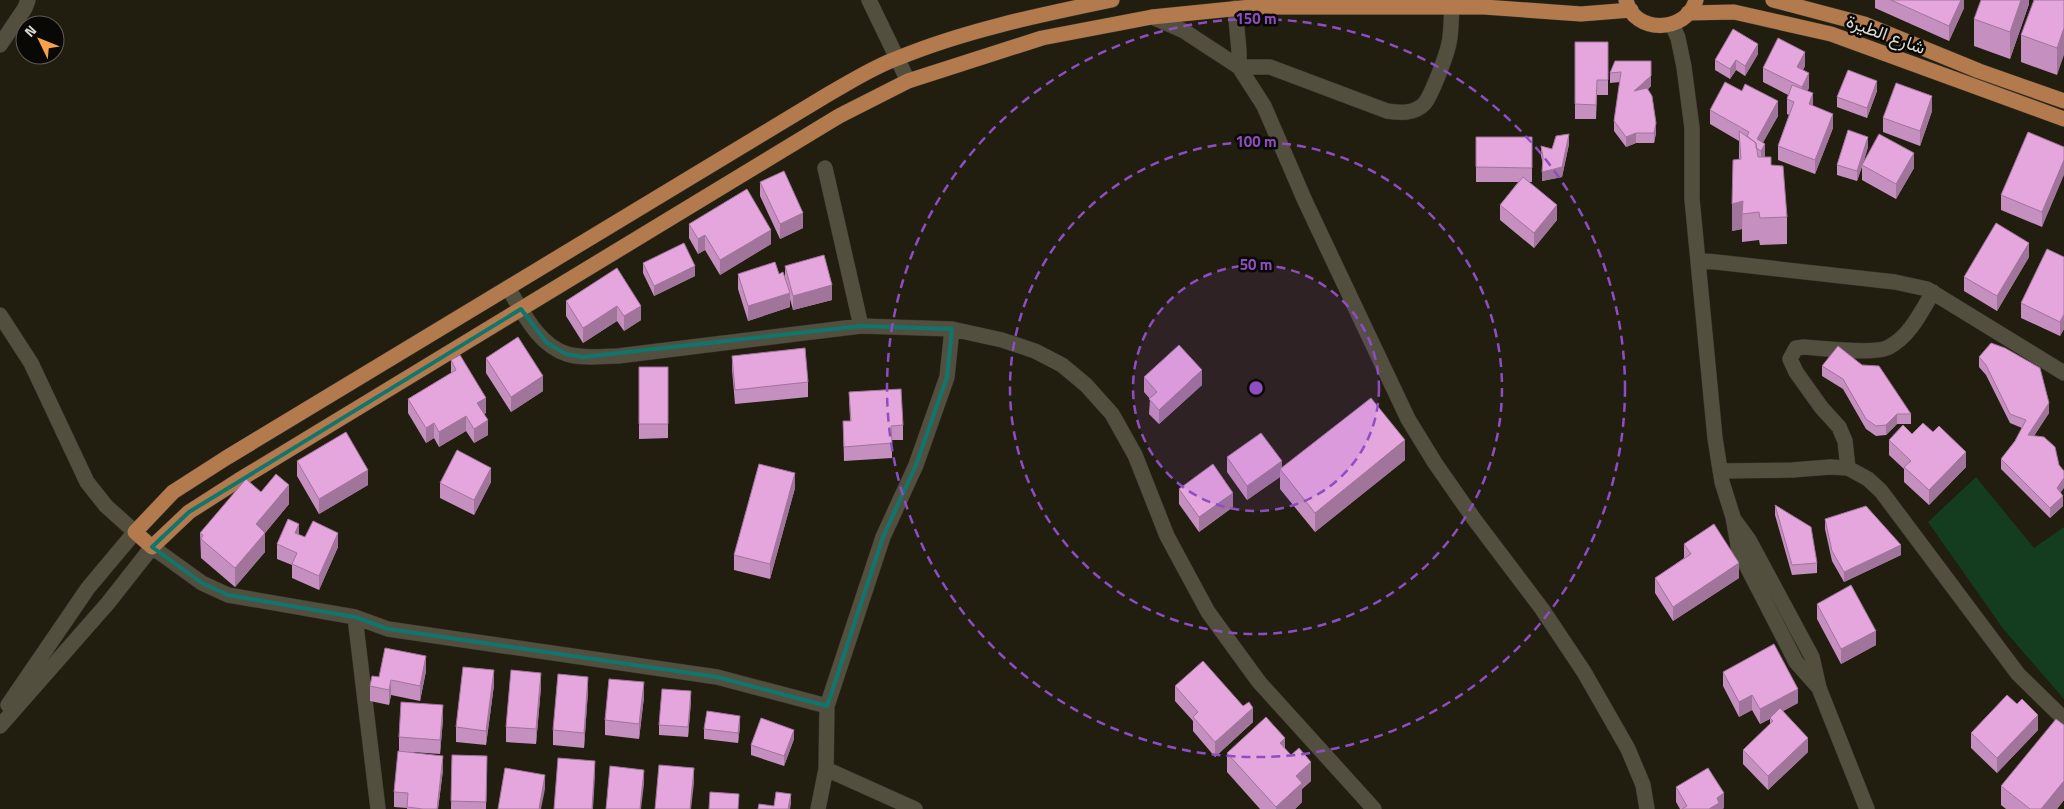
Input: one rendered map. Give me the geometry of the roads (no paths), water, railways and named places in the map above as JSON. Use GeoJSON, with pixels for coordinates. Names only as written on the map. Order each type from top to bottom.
{"type":"FeatureCollection","features":[{"type":"Feature","properties":{"kind":"main road"},"geometry":{"type":"LineString","coordinates":[[1112,0],[1026,19],[946,41],[897,58],[827,95],[173,492],[135,532],[152,547],[189,512],[205,501],[839,116],[908,81],[1042,38],[1152,17],[1235,8],[1451,4],[1581,14],[1628,5],[1635,17],[1647,24],[1662,27],[1676,23],[1692,7]]}},
{"type":"Feature","properties":{"kind":"main road","name":"شارع الطيرة"},"geometry":{"type":"LineString","coordinates":[[1773,0],[1864,24],[1979,71],[2064,101]]}},
{"type":"Feature","properties":{"kind":"main road","name":"شارع الطيرة"},"geometry":{"type":"LineString","coordinates":[[1692,7],[1734,12],[1831,34],[2064,119]]}},
{"type":"Feature","properties":{"kind":"street"},"geometry":{"type":"LineString","coordinates":[[0,45],[25,8],[28,0]]}},
{"type":"Feature","properties":{"kind":"street"},"geometry":{"type":"LineString","coordinates":[[869,0],[908,81]]}},
{"type":"Feature","properties":{"kind":"street"},"geometry":{"type":"LineString","coordinates":[[1239,67],[1270,67],[1387,110],[1400,113],[1409,112],[1424,104],[1430,95],[1449,44],[1451,4]]}},
{"type":"Feature","properties":{"kind":"street"},"geometry":{"type":"LineString","coordinates":[[1235,8],[1239,67]]}},
{"type":"Feature","properties":{"kind":"street"},"geometry":{"type":"LineString","coordinates":[[1152,17],[1184,31],[1239,67],[1264,106],[1329,253],[1408,419],[1435,463],[1474,519],[1542,609],[1584,672],[1628,749],[1643,785],[1647,809]]}},
{"type":"Feature","properties":{"kind":"street"},"geometry":{"type":"LineString","coordinates":[[1672,24],[1678,38],[1684,67],[1692,128],[1692,199],[1715,438],[1720,471],[1733,517],[1749,540],[1812,657],[1819,688],[1867,809]]}},
{"type":"Feature","properties":{"kind":"street"},"geometry":{"type":"LineString","coordinates":[[825,168],[861,326]]}},
{"type":"Feature","properties":{"kind":"street"},"geometry":{"type":"LineString","coordinates":[[1698,260],[1896,282],[1927,289],[2064,373]]}},
{"type":"Feature","properties":{"kind":"street"},"geometry":{"type":"LineString","coordinates":[[508,288],[532,327],[547,343],[566,354],[583,357],[618,356],[861,326],[952,329],[1002,340],[1035,351],[1055,362],[1086,386],[1112,414],[1135,455],[1167,536],[1208,612],[1259,682],[1374,809]]}},
{"type":"Feature","properties":{"kind":"street"},"geometry":{"type":"LineString","coordinates":[[1848,468],[1845,442],[1839,427],[1821,408],[1796,372],[1790,359],[1792,353],[1796,348],[1804,346],[1874,351],[1888,348],[1901,339],[1915,323],[1933,292]]}},
{"type":"Feature","properties":{"kind":"street"},"geometry":{"type":"LineString","coordinates":[[0,315],[31,363],[87,482],[106,506],[135,532],[88,588],[0,716]]}},
{"type":"Feature","properties":{"kind":"street"},"geometry":{"type":"LineString","coordinates":[[818,809],[826,769],[827,706],[883,537],[916,465],[947,377],[952,329]]}},
{"type":"Feature","properties":{"kind":"street"},"geometry":{"type":"LineString","coordinates":[[1720,471],[1792,470],[1830,467],[1848,468],[1868,479],[1881,491],[2018,674],[2064,719]]}},
{"type":"Feature","properties":{"kind":"street"},"geometry":{"type":"LineString","coordinates":[[0,726],[108,603],[152,547],[202,583],[228,595],[354,618],[388,629],[717,678],[827,706]]}},
{"type":"Feature","properties":{"kind":"street"},"geometry":{"type":"LineString","coordinates":[[354,618],[378,809]]}},
{"type":"Feature","properties":{"kind":"street"},"geometry":{"type":"LineString","coordinates":[[826,769],[915,809]]}}]}
